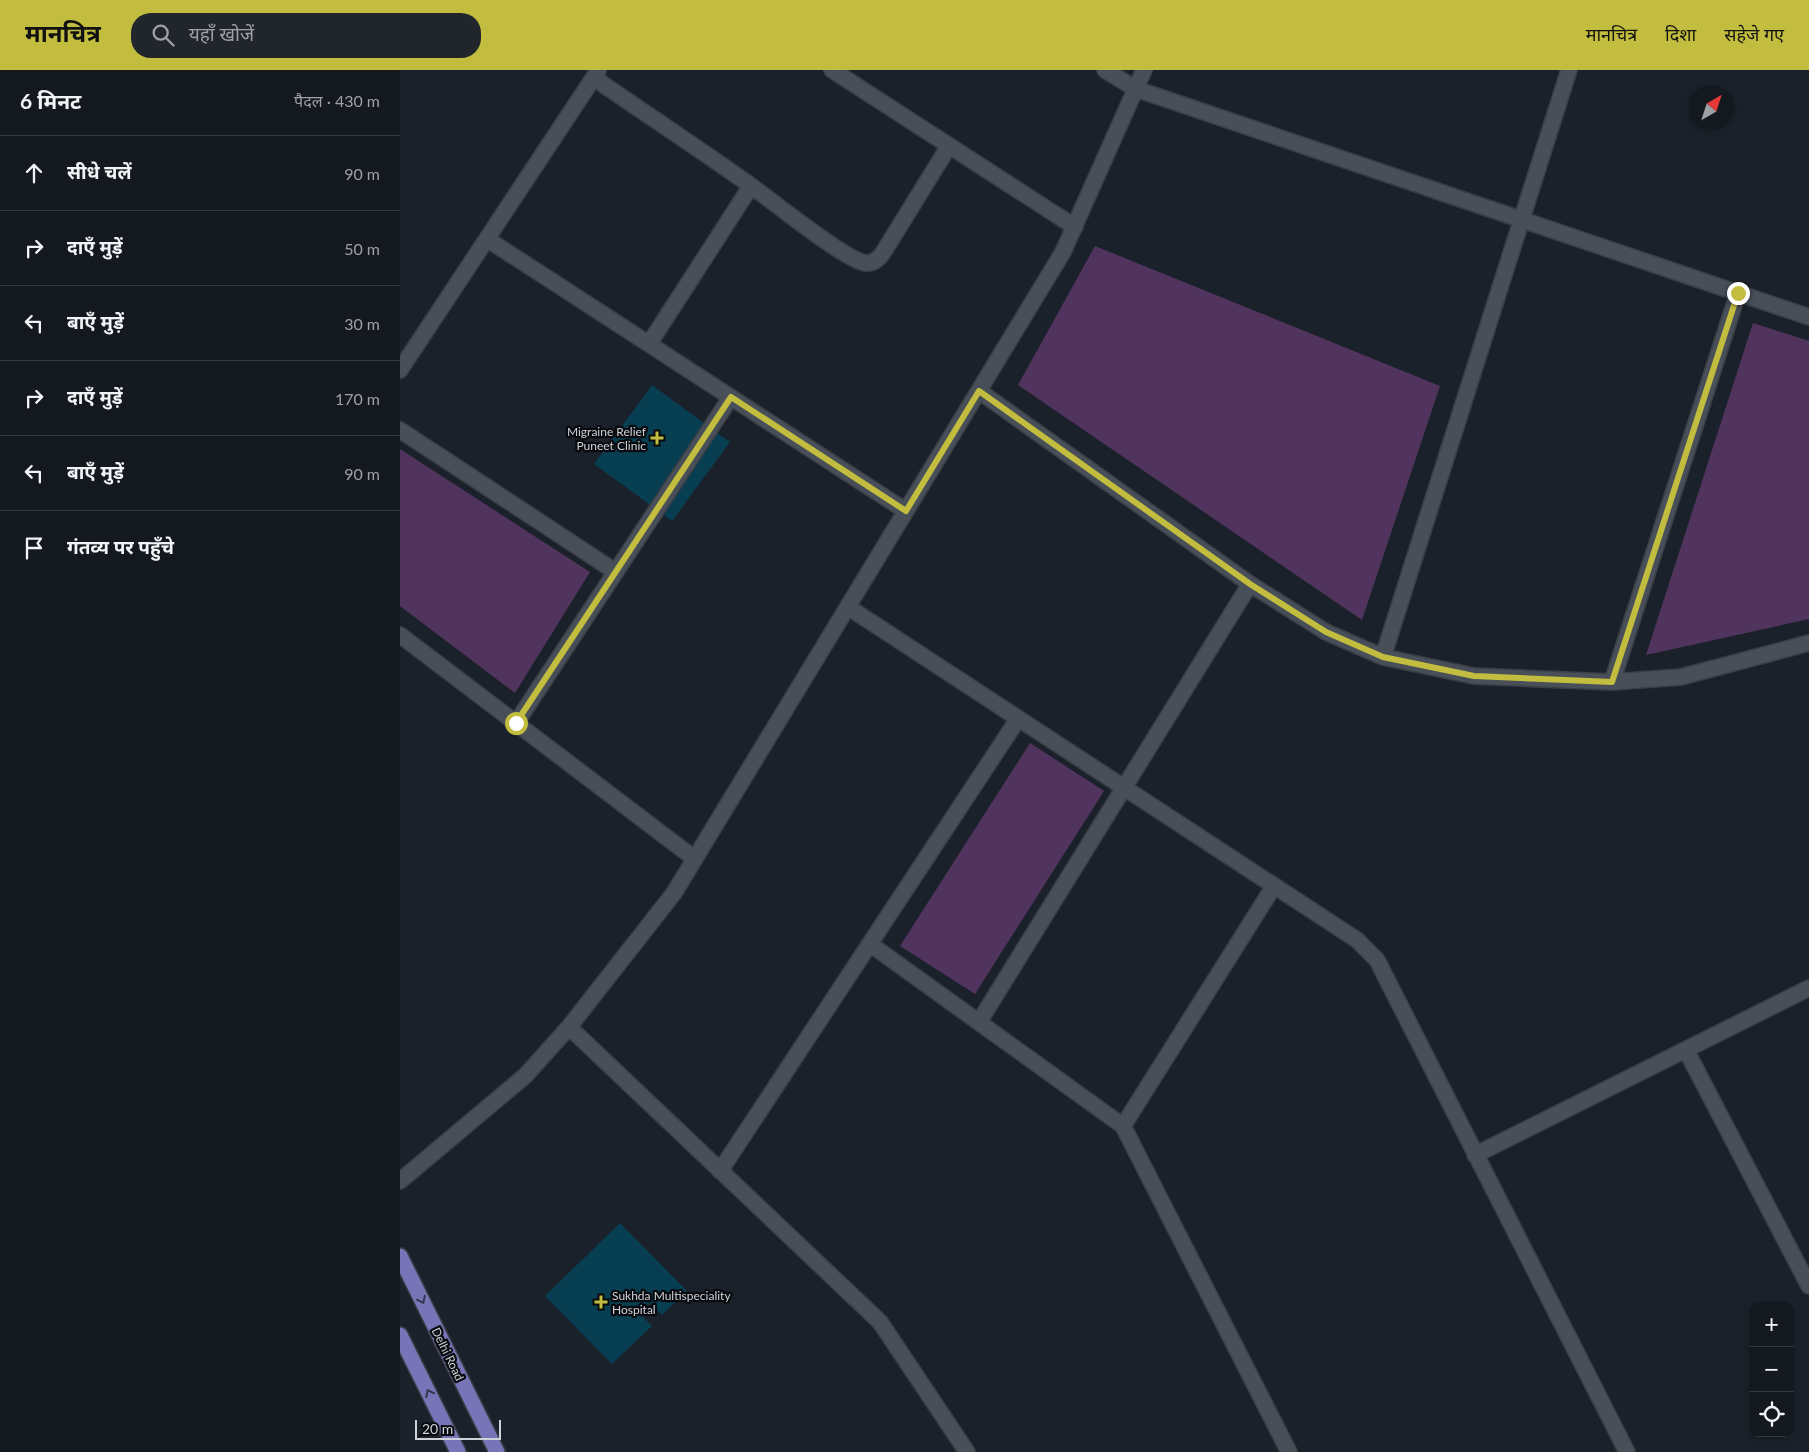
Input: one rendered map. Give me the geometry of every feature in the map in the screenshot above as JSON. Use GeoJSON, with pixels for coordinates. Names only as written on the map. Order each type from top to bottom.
{"type":"FeatureCollection","features":[{"type":"Feature","properties":{"kind":"main road","name":"Delhi Road"},"geometry":{"type":"LineString","coordinates":[[400,1256],[497,1452]]}},
{"type":"Feature","properties":{"kind":"main road"},"geometry":{"type":"LineString","coordinates":[[400,1335],[458,1452]]}},
{"type":"Feature","properties":{"kind":"street"},"geometry":{"type":"LineString","coordinates":[[832,70],[1074,227]]}},
{"type":"Feature","properties":{"kind":"street"},"geometry":{"type":"LineString","coordinates":[[1105,70],[1136,89],[1809,317]]}},
{"type":"Feature","properties":{"kind":"street"},"geometry":{"type":"LineString","coordinates":[[400,1181],[525,1076],[569,1027],[674,893],[1064,252],[1144,70]]}},
{"type":"Feature","properties":{"kind":"street"},"geometry":{"type":"LineString","coordinates":[[1383,657],[1569,70]]}},
{"type":"Feature","properties":{"kind":"street"},"geometry":{"type":"LineString","coordinates":[[400,370],[596,74],[819,236],[858,261],[868,264],[879,259],[949,146]]}},
{"type":"Feature","properties":{"kind":"street"},"geometry":{"type":"LineString","coordinates":[[650,344],[750,186]]}},
{"type":"Feature","properties":{"kind":"street"},"geometry":{"type":"LineString","coordinates":[[487,239],[906,511]]}},
{"type":"Feature","properties":{"kind":"street"},"geometry":{"type":"LineString","coordinates":[[1612,682],[1738,293]]}},
{"type":"Feature","properties":{"kind":"street"},"geometry":{"type":"LineString","coordinates":[[979,391],[1250,584],[1326,632],[1383,657],[1474,676],[1612,682],[1680,677],[1809,643]]}},
{"type":"Feature","properties":{"kind":"street"},"geometry":{"type":"LineString","coordinates":[[516,723],[731,397]]}},
{"type":"Feature","properties":{"kind":"street"},"geometry":{"type":"LineString","coordinates":[[400,430],[616,572]]}},
{"type":"Feature","properties":{"kind":"street"},"geometry":{"type":"LineString","coordinates":[[979,1022],[1123,786],[1250,584]]}},
{"type":"Feature","properties":{"kind":"street"},"geometry":{"type":"LineString","coordinates":[[848,607],[1357,940],[1377,960],[1627,1452]]}},
{"type":"Feature","properties":{"kind":"street"},"geometry":{"type":"LineString","coordinates":[[400,635],[695,859]]}},
{"type":"Feature","properties":{"kind":"street"},"geometry":{"type":"LineString","coordinates":[[720,1171],[1018,719]]}},
{"type":"Feature","properties":{"kind":"street"},"geometry":{"type":"LineString","coordinates":[[1123,1126],[1274,886]]}},
{"type":"Feature","properties":{"kind":"street"},"geometry":{"type":"LineString","coordinates":[[870,944],[1123,1126],[1289,1452]]}},
{"type":"Feature","properties":{"kind":"street"},"geometry":{"type":"LineString","coordinates":[[1475,1155],[1809,988]]}},
{"type":"Feature","properties":{"kind":"street"},"geometry":{"type":"LineString","coordinates":[[569,1027],[880,1322],[967,1452]]}},
{"type":"Feature","properties":{"kind":"street"},"geometry":{"type":"LineString","coordinates":[[1686,1050],[1809,1286]]}},
{"type":"Feature","properties":{"kind":"shaded area"},"geometry":{"type":"Polygon","coordinates":[[[1095,246],[1440,386],[1362,620],[1018,385],[1095,246]]]}},
{"type":"Feature","properties":{"kind":"shaded area"},"geometry":{"type":"Polygon","coordinates":[[[1753,323],[1809,341],[1809,619],[1646,655],[1753,323]]]}},
{"type":"Feature","properties":{"kind":"shaded area"},"geometry":{"type":"Polygon","coordinates":[[[400,449],[590,572],[515,693],[400,606],[400,449]]]}},
{"type":"Feature","properties":{"kind":"shaded area"},"geometry":{"type":"Polygon","coordinates":[[[1030,743],[1104,791],[975,994],[900,946],[1030,743]]]}},
{"type":"Feature","properties":{"kind":"building"},"geometry":{"type":"Polygon","coordinates":[[[652,385],[730,442],[672,521],[594,464],[652,385]]]}},
{"type":"Feature","properties":{"kind":"building"},"geometry":{"type":"Polygon","coordinates":[[[620,1223],[687,1291],[662,1315],[650,1303],[640,1314],[652,1326],[612,1364],[545,1296],[620,1223]]]}},
{"type":"Feature","properties":{"kind":"place","name":"Migraine Relief Puneet Clinic"},"geometry":{"type":"Point","coordinates":[657,438]}},
{"type":"Feature","properties":{"kind":"place","name":"Sukhda Multispeciality Hospital"},"geometry":{"type":"Point","coordinates":[601,1302]}},
{"type":"Feature","properties":{"kind":"route"},"geometry":{"type":"LineString","coordinates":[[516,723],[731,397],[906,511],[979,391],[1250,584],[1326,632],[1383,657],[1474,676],[1612,682],[1738,293]]}}]}
